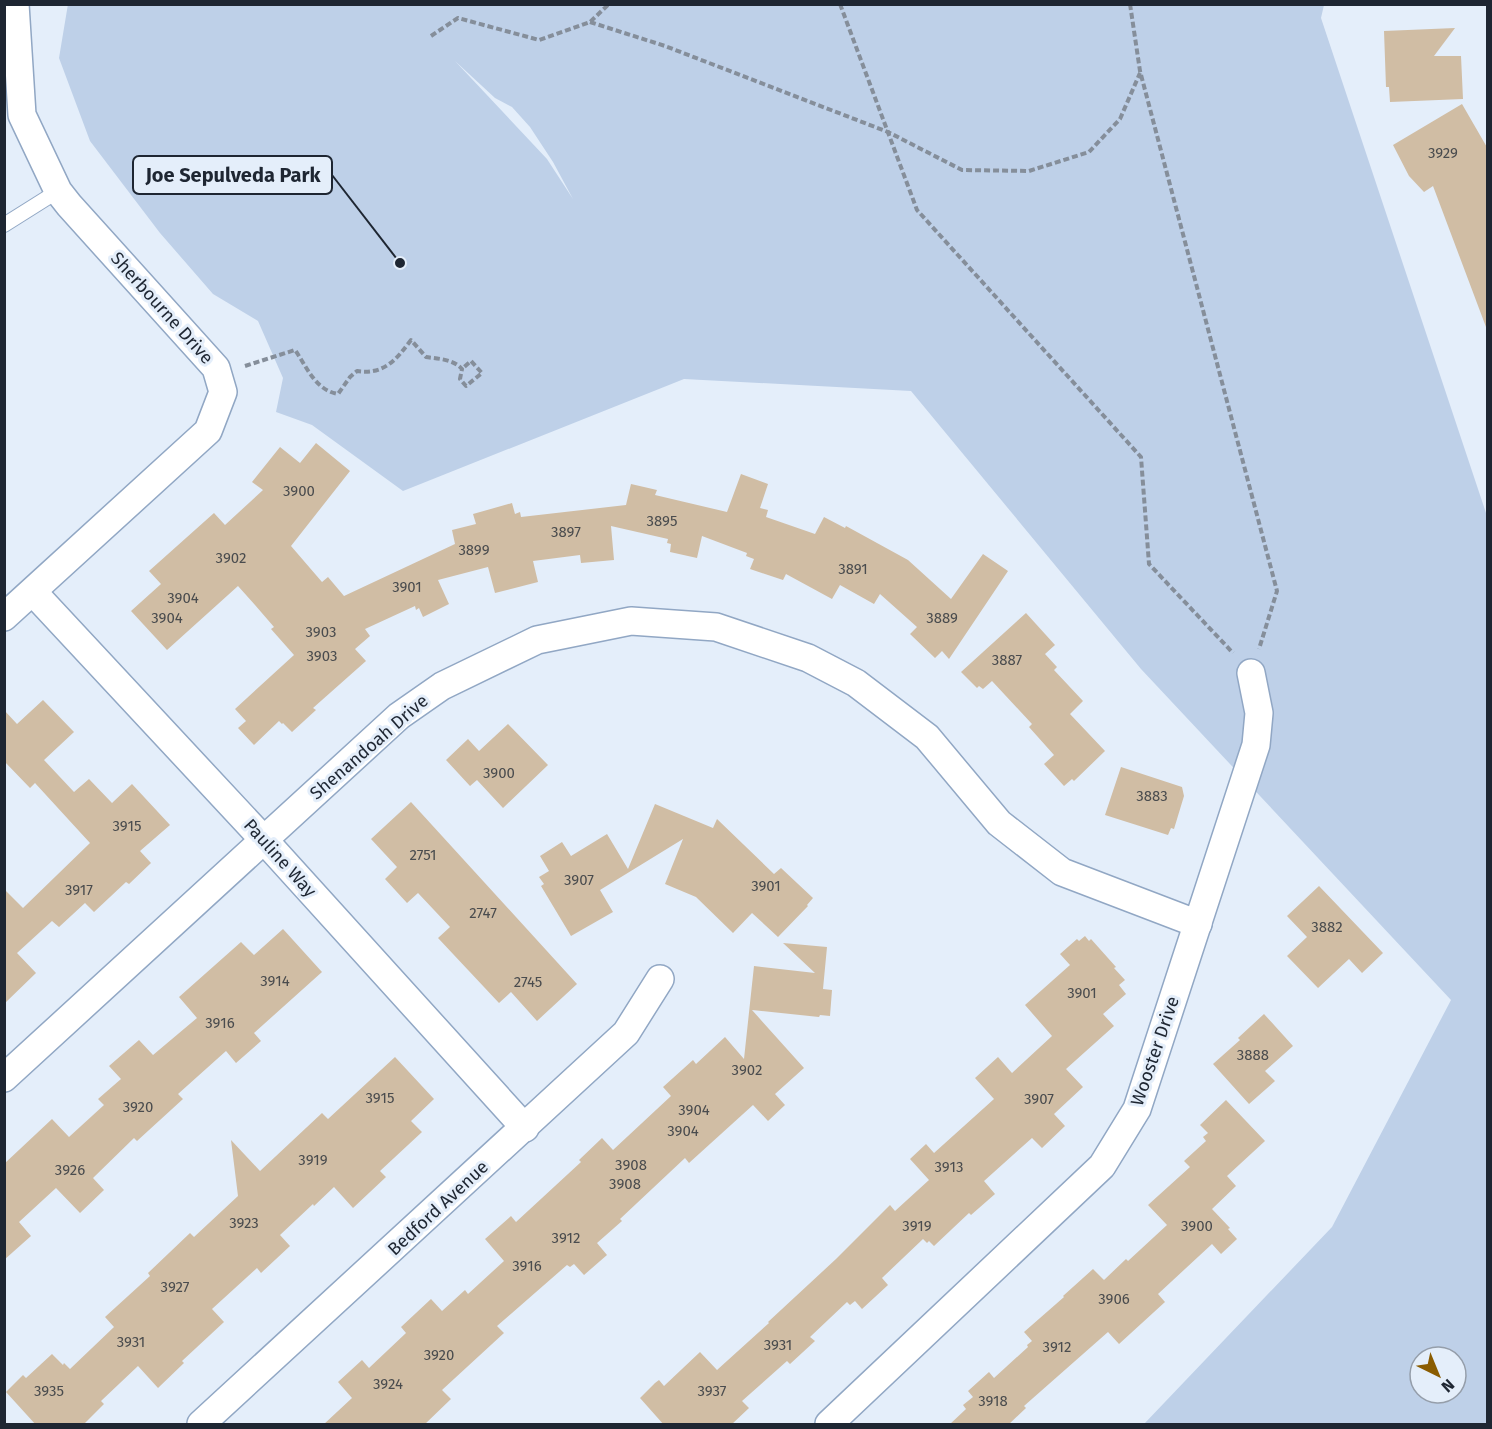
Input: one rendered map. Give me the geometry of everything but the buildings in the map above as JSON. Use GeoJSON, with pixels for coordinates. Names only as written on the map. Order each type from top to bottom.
{"type":"FeatureCollection","features":[{"type":"Feature","properties":{"kind":"street","name":"Sherbourne Drive"},"geometry":{"type":"LineString","coordinates":[[4,617],[208,431],[223,393],[216,368],[58,191],[22,115],[15,4]]}},
{"type":"Feature","properties":{"kind":"street","name":"Pauline Way"},"geometry":{"type":"LineString","coordinates":[[33,592],[264,840],[525,1128]]}},
{"type":"Feature","properties":{"kind":"street","name":"Shenandoah Drive"},"geometry":{"type":"LineString","coordinates":[[4,1078],[399,716],[442,686],[537,640],[632,621],[716,627],[808,658],[856,683],[927,737],[999,824],[1062,872],[1198,924]]}},
{"type":"Feature","properties":{"kind":"street","name":"Wooster Drive"},"geometry":{"type":"LineString","coordinates":[[829,1425],[1102,1167],[1137,1109],[1256,745],[1259,713],[1251,673]]}},
{"type":"Feature","properties":{"kind":"street","name":"Bedford Avenue"},"geometry":{"type":"LineString","coordinates":[[201,1425],[626,1033],[660,979]]}},
{"type":"Feature","properties":{"kind":"lane"},"geometry":{"type":"LineString","coordinates":[[4,225],[58,191]]}},
{"type":"Feature","properties":{"kind":"path"},"geometry":{"type":"LineString","coordinates":[[431,36],[458,18],[539,40],[590,22],[609,4]]}},
{"type":"Feature","properties":{"kind":"path"},"geometry":{"type":"LineString","coordinates":[[840,4],[917,210],[1141,458],[1149,564],[1251,673],[1277,591],[1140,71],[1131,4]]}},
{"type":"Feature","properties":{"kind":"path"},"geometry":{"type":"LineString","coordinates":[[590,22],[665,46],[888,132],[962,170],[1029,171],[1089,152],[1120,119],[1140,71]]}},
{"type":"Feature","properties":{"kind":"path"},"geometry":{"type":"LineString","coordinates":[[218,375],[295,350],[309,375],[330,392],[338,394],[357,371],[369,373],[380,370],[403,351],[411,340],[426,357],[457,364],[462,369]]}},
{"type":"Feature","properties":{"kind":"path"},"geometry":{"type":"LineString","coordinates":[[471,362],[482,373],[466,386],[460,380],[462,369],[471,362]]}},
{"type":"Feature","properties":{"kind":"shaded area"},"geometry":{"type":"Polygon","coordinates":[[[68,4],[1324,5],[1321,18],[1487,516],[1487,1424],[1144,1424],[1332,1227],[1451,1000],[1141,669],[911,391],[684,379],[403,491],[312,425],[276,412],[283,378],[258,321],[213,294],[160,233],[90,141],[59,58],[68,4]],[[455,61],[547,159],[573,199],[553,162],[530,127],[512,107],[495,98],[455,61]]]}},
{"type":"Feature","properties":{"kind":"place","name":"Joe Sepulveda Park"},"geometry":{"type":"Point","coordinates":[400,263]}}]}
